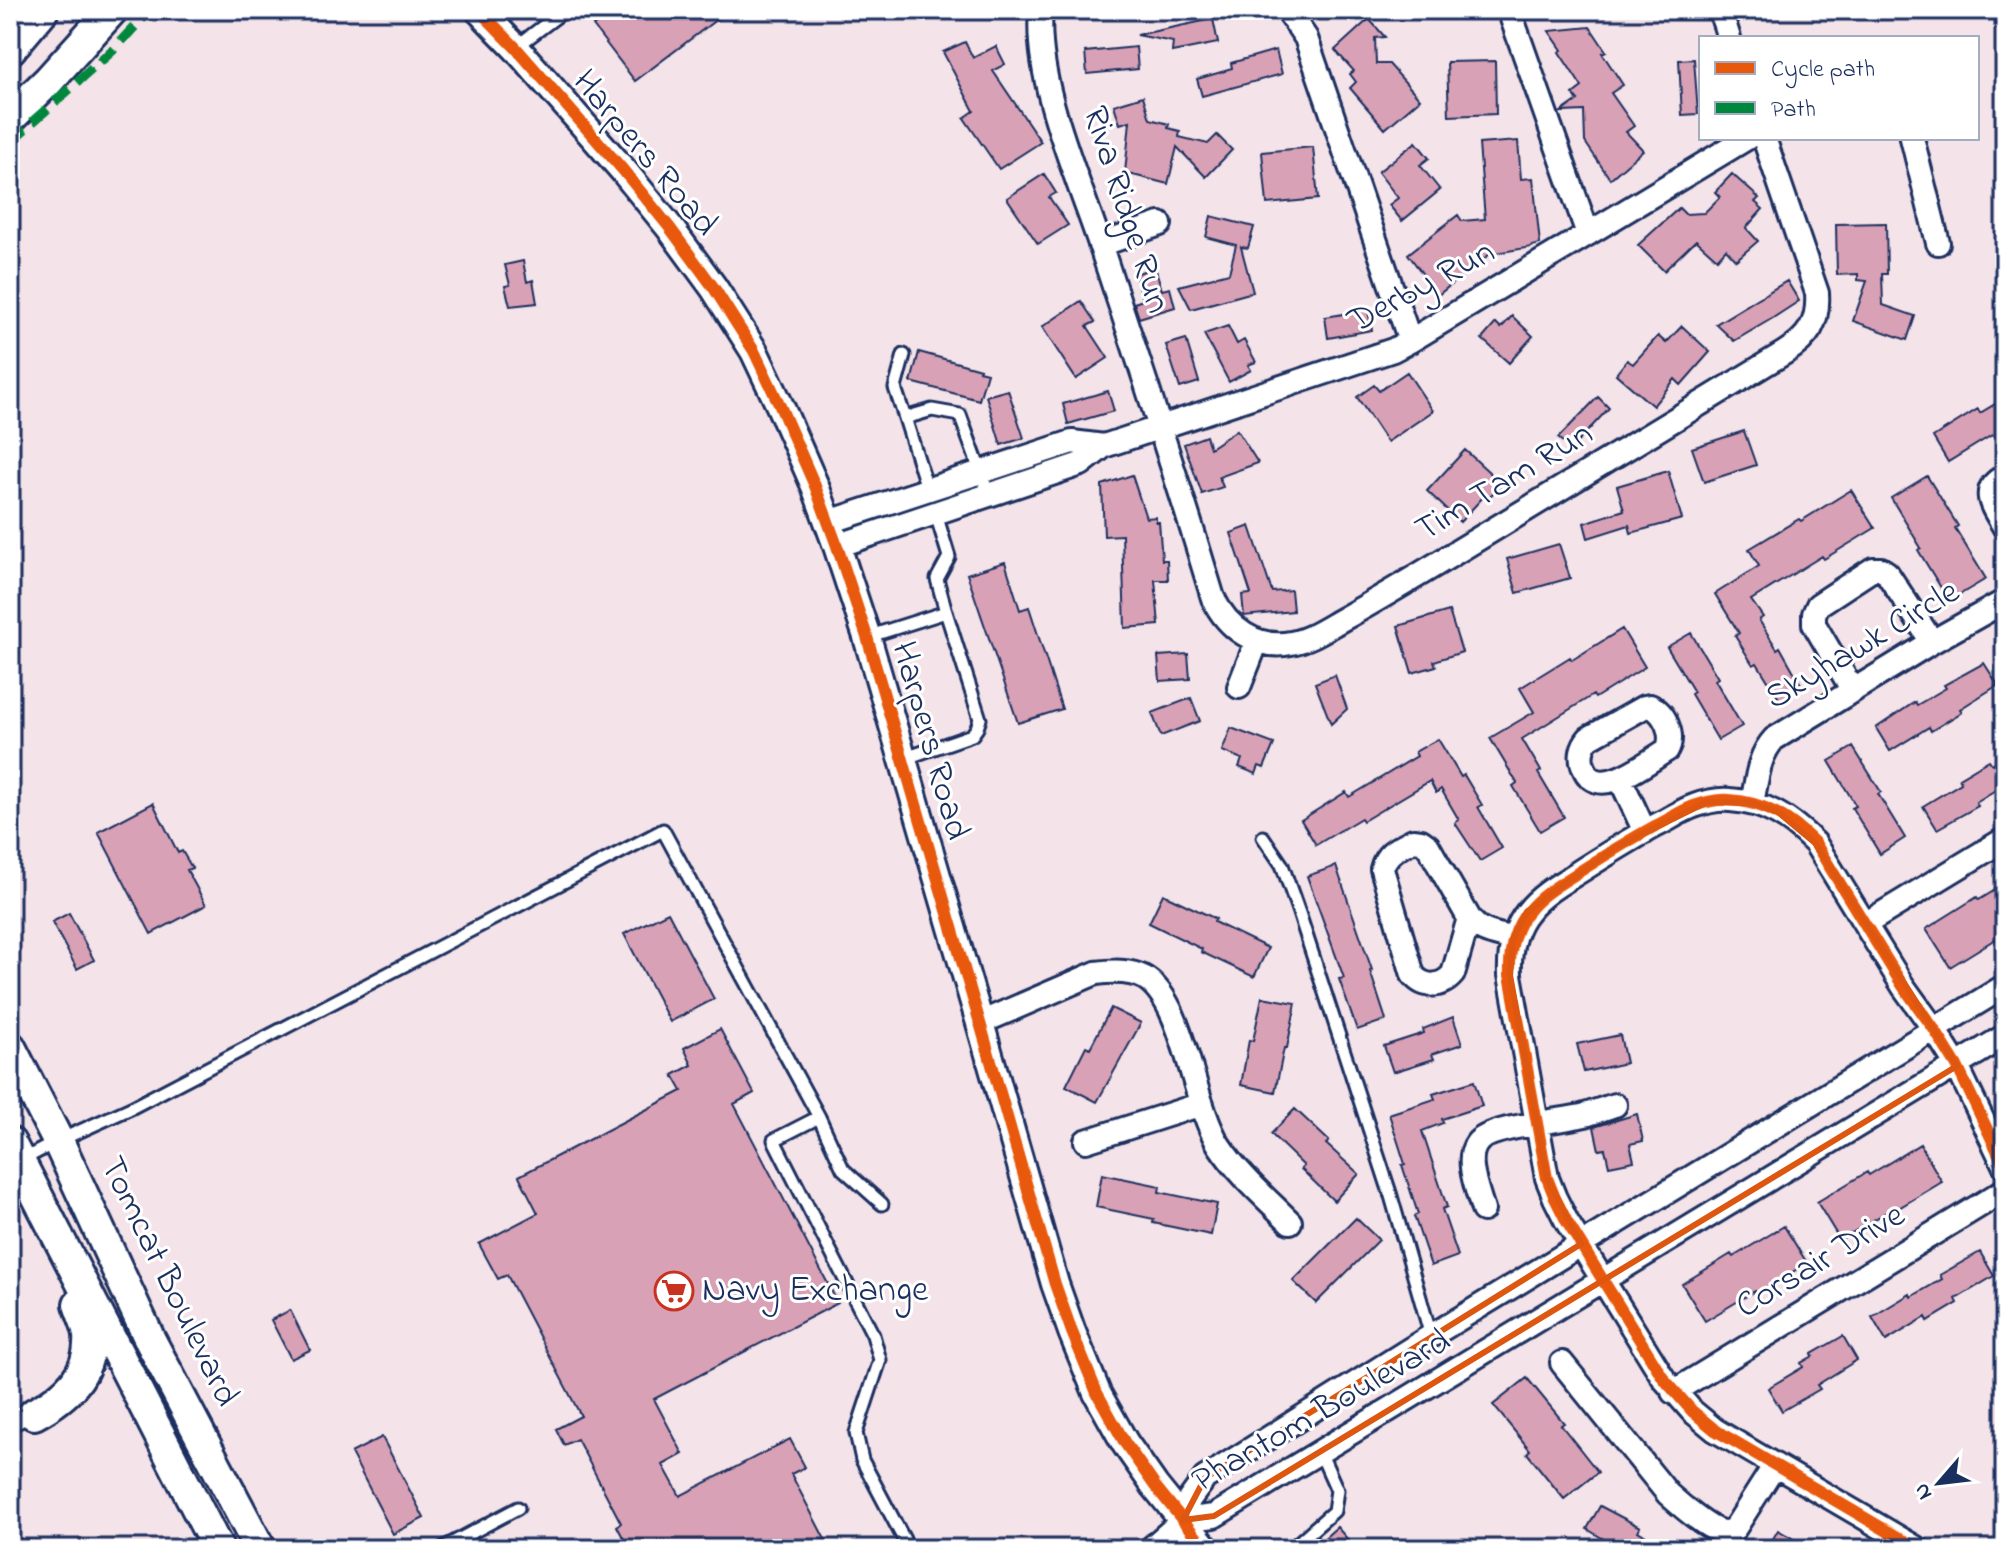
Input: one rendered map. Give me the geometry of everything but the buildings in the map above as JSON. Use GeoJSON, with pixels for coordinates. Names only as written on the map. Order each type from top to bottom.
{"type":"FeatureCollection","features":[{"type":"Feature","properties":{"kind":"main road"},"geometry":{"type":"LineString","coordinates":[[10,49],[43,10]]}},
{"type":"Feature","properties":{"kind":"main road"},"geometry":{"type":"LineString","coordinates":[[10,118],[112,10]]}},
{"type":"Feature","properties":{"kind":"main road","name":"Tomcat Boulevard"},"geometry":{"type":"LineString","coordinates":[[10,1047],[58,1141],[150,1340],[260,1549]]}},
{"type":"Feature","properties":{"kind":"main road","name":"Tomcat Boulevard"},"geometry":{"type":"LineString","coordinates":[[15,1152],[218,1549]]}},
{"type":"Feature","properties":{"kind":"main road"},"geometry":{"type":"LineString","coordinates":[[22,1420],[55,1403],[71,1388],[87,1361],[89,1332],[51,1223]]}},
{"type":"Feature","properties":{"kind":"street","name":"Harpers Road"},"geometry":{"type":"LineString","coordinates":[[479,10],[623,170],[670,228],[714,288],[754,351],[815,486],[867,637],[1055,1284],[1092,1381],[1125,1443],[1206,1549]]}},
{"type":"Feature","properties":{"kind":"street","name":"Riva Ridge Run"},"geometry":{"type":"LineString","coordinates":[[1041,10],[1045,75],[1161,427]]}},
{"type":"Feature","properties":{"kind":"street"},"geometry":{"type":"LineString","coordinates":[[1287,10],[1306,38],[1410,341]]}},
{"type":"Feature","properties":{"kind":"street"},"geometry":{"type":"LineString","coordinates":[[1509,10],[1588,234]]}},
{"type":"Feature","properties":{"kind":"street"},"geometry":{"type":"LineString","coordinates":[[1720,10],[1728,36]]}},
{"type":"Feature","properties":{"kind":"street","name":"Derby Run"},"geometry":{"type":"LineString","coordinates":[[833,534],[935,513],[1081,464],[1104,446],[1393,350],[1744,140]]}},
{"type":"Feature","properties":{"kind":"street","name":"Tim Tam Run"},"geometry":{"type":"LineString","coordinates":[[1257,641],[1288,644],[1305,640],[1353,614],[1794,348],[1807,336],[1815,322],[1817,293],[1765,140]]}},
{"type":"Feature","properties":{"kind":"street"},"geometry":{"type":"LineString","coordinates":[[1912,140],[1938,243]]}},
{"type":"Feature","properties":{"kind":"street"},"geometry":{"type":"LineString","coordinates":[[1100,245],[1160,224]]}},
{"type":"Feature","properties":{"kind":"street"},"geometry":{"type":"LineString","coordinates":[[1161,427],[1213,598],[1228,622],[1257,641],[1239,687]]}},
{"type":"Feature","properties":{"kind":"street","name":"Derby Run"},"geometry":{"type":"LineString","coordinates":[[833,534],[928,489],[1072,442],[1104,446]]}},
{"type":"Feature","properties":{"kind":"street"},"geometry":{"type":"LineString","coordinates":[[2005,476],[1993,483],[1989,492],[1990,501],[2005,528]]}},
{"type":"Feature","properties":{"kind":"street"},"geometry":{"type":"LineString","coordinates":[[1853,691],[1814,624],[1814,614],[1818,605],[1873,569],[1887,573],[1932,642]]}},
{"type":"Feature","properties":{"kind":"street","name":"Skyhawk Circle"},"geometry":{"type":"LineString","coordinates":[[1752,803],[1762,756],[1774,739],[2005,601]]}},
{"type":"Feature","properties":{"kind":"street"},"geometry":{"type":"LineString","coordinates":[[1620,778],[1645,832]]}},
{"type":"Feature","properties":{"kind":"street"},"geometry":{"type":"LineString","coordinates":[[1918,1549],[1715,1430],[1673,1392],[1581,1244],[1547,1178],[1510,975],[1513,939],[1527,912],[1544,895],[1616,847],[1691,807],[1728,800],[1752,803],[1778,812],[1815,843],[1903,986],[1934,1029],[1999,1136],[2005,1167]]}},
{"type":"Feature","properties":{"kind":"street"},"geometry":{"type":"LineString","coordinates":[[1865,924],[2005,839]]}},
{"type":"Feature","properties":{"kind":"street"},"geometry":{"type":"LineString","coordinates":[[1469,918],[1453,974],[1436,985],[1419,982],[1413,975],[1384,880],[1384,859],[1413,840],[1421,841],[1428,846],[1473,925],[1513,939]]}},
{"type":"Feature","properties":{"kind":"street"},"geometry":{"type":"LineString","coordinates":[[980,1023],[1096,973],[1113,971],[1144,977],[1159,991],[1171,1009],[1202,1104],[1219,1143],[1238,1169],[1290,1222]]}},
{"type":"Feature","properties":{"kind":"street","name":"Phantom Boulevard"},"geometry":{"type":"LineString","coordinates":[[1150,1549],[1183,1520],[1189,1500],[1205,1478],[1431,1336],[2005,986]]}},
{"type":"Feature","properties":{"kind":"street","name":"Phantom Boulevard"},"geometry":{"type":"LineString","coordinates":[[1183,1520],[1214,1516],[2005,1036]]}},
{"type":"Feature","properties":{"kind":"street"},"geometry":{"type":"LineString","coordinates":[[1086,1141],[1202,1104]]}},
{"type":"Feature","properties":{"kind":"street"},"geometry":{"type":"LineString","coordinates":[[1483,1210],[1472,1169],[1475,1146],[1485,1136],[1584,1116],[1615,1105]]}},
{"type":"Feature","properties":{"kind":"street","name":"Corsair Drive"},"geometry":{"type":"LineString","coordinates":[[1673,1392],[2005,1190]]}},
{"type":"Feature","properties":{"kind":"street"},"geometry":{"type":"LineString","coordinates":[[1562,1363],[1668,1494],[1684,1509],[1719,1531],[1728,1532],[1735,1528],[1775,1465]]}},
{"type":"Feature","properties":{"kind":"lane"},"geometry":{"type":"LineString","coordinates":[[516,48],[557,12]]}},
{"type":"Feature","properties":{"kind":"lane"},"geometry":{"type":"LineString","coordinates":[[902,759],[972,735],[980,719],[937,579],[949,557],[895,388],[904,355]]}},
{"type":"Feature","properties":{"kind":"lane"},"geometry":{"type":"LineString","coordinates":[[905,418],[932,410],[960,415],[989,495]]}},
{"type":"Feature","properties":{"kind":"lane"},"geometry":{"type":"LineString","coordinates":[[867,637],[946,612]]}},
{"type":"Feature","properties":{"kind":"lane"},"geometry":{"type":"LineString","coordinates":[[15,1152],[58,1141],[131,1108],[663,830],[819,1117],[843,1169],[882,1204]]}},
{"type":"Feature","properties":{"kind":"lane"},"geometry":{"type":"LineString","coordinates":[[1263,837],[1282,865],[1299,913],[1391,1196],[1431,1336]]}},
{"type":"Feature","properties":{"kind":"lane"},"geometry":{"type":"LineString","coordinates":[[819,1117],[774,1140],[873,1335],[880,1360],[856,1433],[862,1460],[909,1549]]}},
{"type":"Feature","properties":{"kind":"lane"},"geometry":{"type":"LineString","coordinates":[[1291,1549],[1334,1511],[1337,1490],[1320,1452]]}},
{"type":"Feature","properties":{"kind":"lane"},"geometry":{"type":"LineString","coordinates":[[441,1549],[518,1508]]}},
{"type":"Feature","properties":{"kind":"highlighted area"},"geometry":{"type":"Polygon","coordinates":[[[1707,802],[1752,803],[1778,812],[1815,843],[1957,1066],[1214,1516],[1183,1520],[1205,1478],[1581,1244],[1547,1178],[1510,975],[1513,939],[1527,912],[1616,847],[1707,802]]]}},
{"type":"Feature","properties":{"kind":"marked path"},"geometry":{"type":"LineString","coordinates":[[10,142],[112,51],[150,10]]}},
{"type":"Feature","properties":{"kind":"cycle path"},"geometry":{"type":"LineString","coordinates":[[479,10],[623,170],[670,228],[714,288],[754,351],[780,406],[815,486],[867,637],[1055,1284],[1072,1332],[1097,1393],[1125,1443],[1206,1549]]}},
{"type":"Feature","properties":{"kind":"cycle path"},"geometry":{"type":"LineString","coordinates":[[1918,1549],[1715,1430],[1692,1411],[1664,1379],[1567,1222],[1547,1178],[1510,975],[1515,933],[1532,906],[1553,888],[1623,844],[1689,808],[1712,801],[1730,800],[1755,804],[1777,813],[1815,843],[1903,986],[1957,1066],[2005,1167]]}},
{"type":"Feature","properties":{"kind":"place","name":"Navy Exchange"},"geometry":{"type":"Point","coordinates":[674,1291]}}]}
